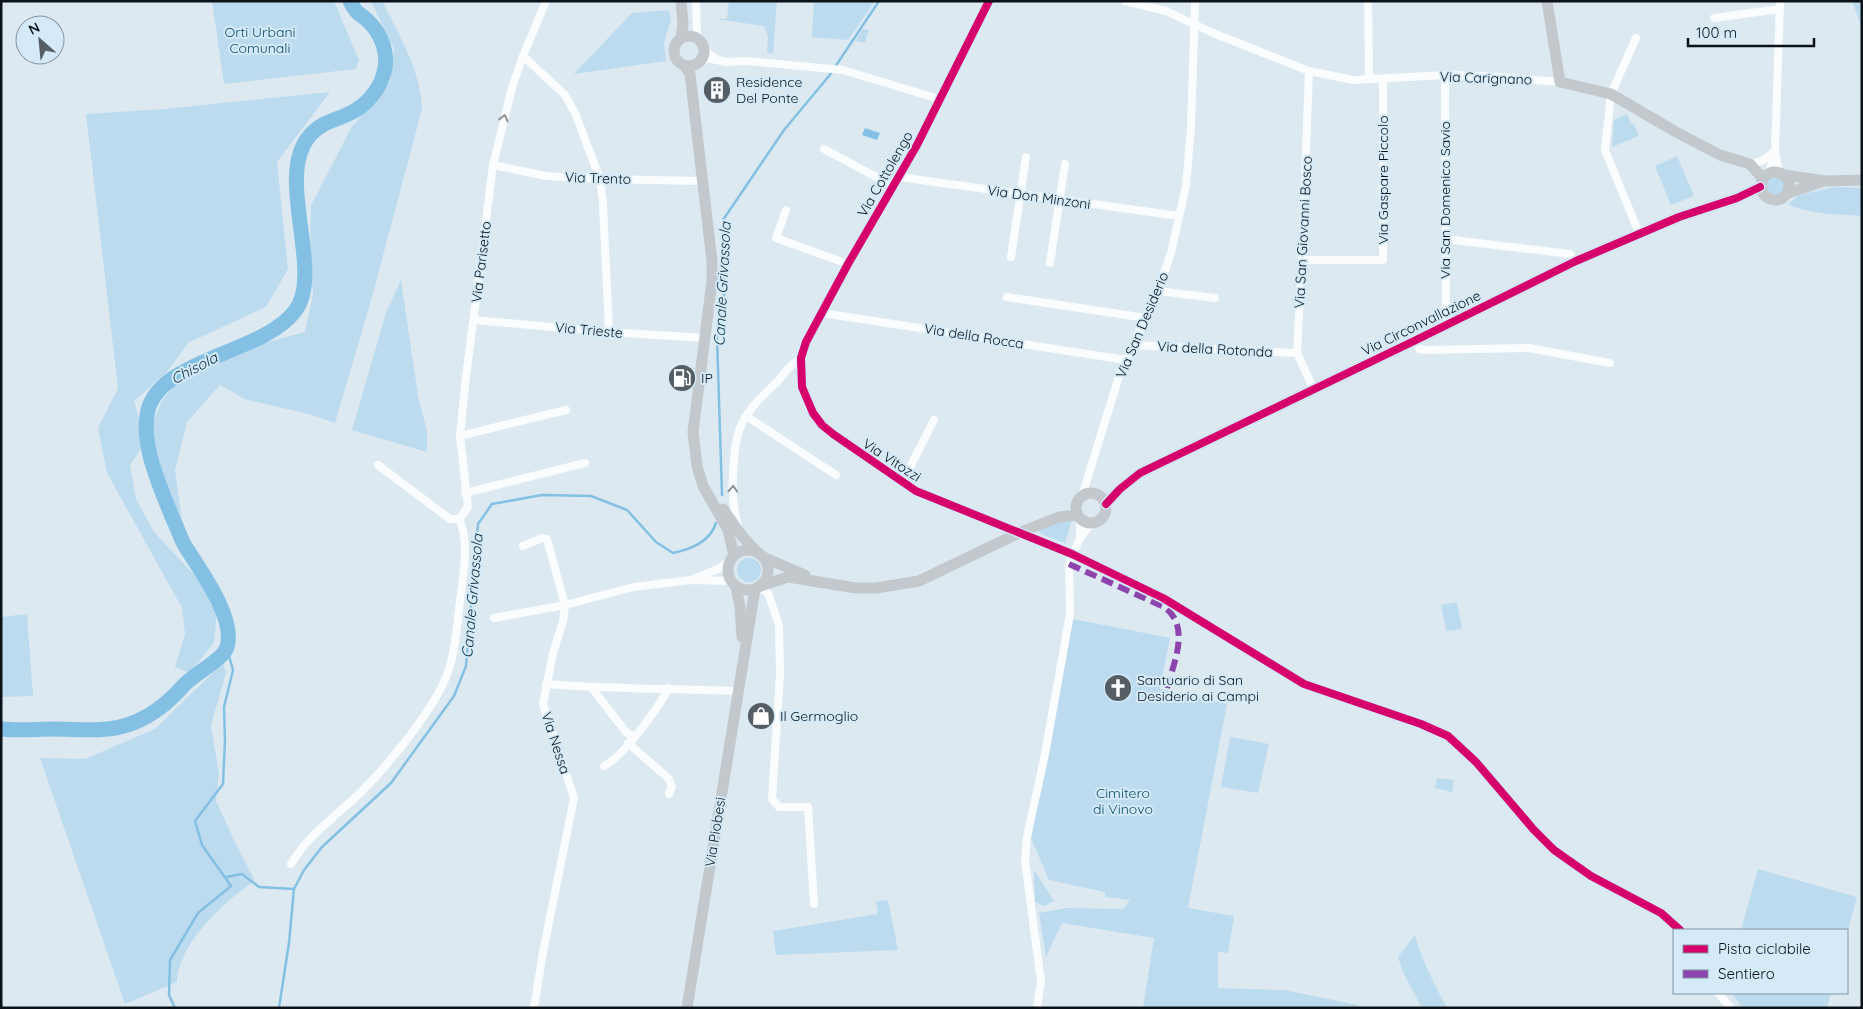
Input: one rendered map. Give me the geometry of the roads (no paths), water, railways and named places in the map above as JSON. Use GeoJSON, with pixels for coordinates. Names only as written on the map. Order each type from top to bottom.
{"type":"FeatureCollection","features":[{"type":"Feature","properties":{"kind":"street","name":"Via Parisetto"},"geometry":{"type":"LineString","coordinates":[[459,518],[468,507],[460,436],[494,165],[502,123],[523,56],[546,1]]}},
{"type":"Feature","properties":{"kind":"street"},"geometry":{"type":"LineString","coordinates":[[681,1],[684,24],[690,38],[695,62],[703,181],[712,261],[712,281],[693,432],[697,466],[702,486],[728,530],[732,558],[728,571],[734,584],[742,590],[758,588],[788,577],[856,588],[876,588],[910,583],[941,571],[1021,532],[1060,516],[1078,513],[1092,523]]}},
{"type":"Feature","properties":{"kind":"street"},"geometry":{"type":"LineString","coordinates":[[690,38],[696,1]]}},
{"type":"Feature","properties":{"kind":"street","name":"Via Cottolengo"},"geometry":{"type":"LineString","coordinates":[[742,536],[732,498],[734,447],[738,431],[756,402],[781,378],[789,367],[801,358],[806,342],[848,264],[917,145],[989,1]]}},
{"type":"Feature","properties":{"kind":"street","name":"Via Carignano"},"geometry":{"type":"LineString","coordinates":[[1125,1],[1166,11],[1213,33],[1309,71],[1353,80],[1383,80],[1445,75],[1486,76],[1560,82],[1611,94],[1720,155],[1750,164]]}},
{"type":"Feature","properties":{"kind":"street","name":"Via San Desiderio"},"geometry":{"type":"LineString","coordinates":[[1086,491],[1120,373],[1158,291],[1171,253],[1187,176],[1191,126],[1195,1]]}},
{"type":"Feature","properties":{"kind":"street"},"geometry":{"type":"LineString","coordinates":[[1368,1],[1369,79]]}},
{"type":"Feature","properties":{"kind":"street"},"geometry":{"type":"LineString","coordinates":[[1548,1],[1560,82]]}},
{"type":"Feature","properties":{"kind":"street"},"geometry":{"type":"LineString","coordinates":[[1714,18],[1780,5],[1774,150],[1770,169],[1763,180],[1762,192],[1768,199],[1781,199],[1788,193],[1825,181]]}},
{"type":"Feature","properties":{"kind":"street"},"geometry":{"type":"LineString","coordinates":[[690,38],[675,45],[674,55],[680,63],[717,60],[726,62],[747,61],[833,69],[939,99]]}},
{"type":"Feature","properties":{"kind":"street"},"geometry":{"type":"LineString","coordinates":[[1636,38],[1611,94],[1606,150],[1639,233]]}},
{"type":"Feature","properties":{"kind":"street"},"geometry":{"type":"LineString","coordinates":[[523,56],[565,95],[575,113],[600,179],[603,203],[609,332]]}},
{"type":"Feature","properties":{"kind":"street","name":"Via San Giovanni Bosco"},"geometry":{"type":"LineString","coordinates":[[1309,71],[1297,353],[1314,390]]}},
{"type":"Feature","properties":{"kind":"street","name":"Via San Domenico Savio"},"geometry":{"type":"LineString","coordinates":[[1445,75],[1446,325]]}},
{"type":"Feature","properties":{"kind":"street","name":"Via Gaspare Piccolo"},"geometry":{"type":"LineString","coordinates":[[1302,260],[1383,260],[1383,80]]}},
{"type":"Feature","properties":{"kind":"street"},"geometry":{"type":"LineString","coordinates":[[824,149],[894,186]]}},
{"type":"Feature","properties":{"kind":"street"},"geometry":{"type":"LineString","coordinates":[[1763,180],[1750,164],[1762,161],[1774,150]]}},
{"type":"Feature","properties":{"kind":"street"},"geometry":{"type":"LineString","coordinates":[[1774,150],[1782,174],[1789,183],[1788,193]]}},
{"type":"Feature","properties":{"kind":"street"},"geometry":{"type":"LineString","coordinates":[[1011,257],[1026,157]]}},
{"type":"Feature","properties":{"kind":"street"},"geometry":{"type":"LineString","coordinates":[[1050,263],[1065,164]]}},
{"type":"Feature","properties":{"kind":"street","name":"Via Trento"},"geometry":{"type":"LineString","coordinates":[[494,165],[546,176],[703,181]]}},
{"type":"Feature","properties":{"kind":"street"},"geometry":{"type":"LineString","coordinates":[[1763,180],[1770,173],[1825,181],[1862,180]]}},
{"type":"Feature","properties":{"kind":"street","name":"Via Don Minzoni"},"geometry":{"type":"LineString","coordinates":[[899,176],[1179,216]]}},
{"type":"Feature","properties":{"kind":"street","name":"Via Circonvallazione"},"geometry":{"type":"LineString","coordinates":[[1104,501],[1140,473],[1576,261],[1679,217],[1737,198],[1763,180]]}},
{"type":"Feature","properties":{"kind":"street","name":"Via Circonvallazione"},"geometry":{"type":"LineString","coordinates":[[1737,198],[1768,199]]}},
{"type":"Feature","properties":{"kind":"street"},"geometry":{"type":"LineString","coordinates":[[786,210],[776,238],[848,264]]}},
{"type":"Feature","properties":{"kind":"street"},"geometry":{"type":"LineString","coordinates":[[1445,239],[1570,254],[1576,261]]}},
{"type":"Feature","properties":{"kind":"street"},"geometry":{"type":"LineString","coordinates":[[1158,291],[1215,298]]}},
{"type":"Feature","properties":{"kind":"street"},"geometry":{"type":"LineString","coordinates":[[1008,297],[1146,318]]}},
{"type":"Feature","properties":{"kind":"street","name":"Via della Rocca"},"geometry":{"type":"LineString","coordinates":[[822,313],[1126,360]]}},
{"type":"Feature","properties":{"kind":"street","name":"Via Trieste"},"geometry":{"type":"LineString","coordinates":[[474,320],[704,338]]}},
{"type":"Feature","properties":{"kind":"street"},"geometry":{"type":"LineString","coordinates":[[1414,341],[1419,349],[1424,350],[1529,348],[1610,363]]}},
{"type":"Feature","properties":{"kind":"street","name":"Via della Rotonda"},"geometry":{"type":"LineString","coordinates":[[1133,344],[1297,353]]}},
{"type":"Feature","properties":{"kind":"street","name":"Via Vitozzi"},"geometry":{"type":"LineString","coordinates":[[801,358],[802,386],[813,413],[833,434],[902,483],[916,491],[1072,554],[1163,598],[1304,684],[1421,724],[1448,736],[1476,762],[1534,830],[1554,850],[1591,876],[1661,913],[1679,929]]}},
{"type":"Feature","properties":{"kind":"street"},"geometry":{"type":"LineString","coordinates":[[460,436],[566,410]]}},
{"type":"Feature","properties":{"kind":"street"},"geometry":{"type":"LineString","coordinates":[[746,416],[836,475]]}},
{"type":"Feature","properties":{"kind":"street"},"geometry":{"type":"LineString","coordinates":[[902,483],[934,420]]}},
{"type":"Feature","properties":{"kind":"street"},"geometry":{"type":"LineString","coordinates":[[465,492],[585,463]]}},
{"type":"Feature","properties":{"kind":"street"},"geometry":{"type":"LineString","coordinates":[[291,864],[299,850],[364,790],[388,762],[440,691],[453,655],[463,576],[464,544],[459,518],[450,519],[378,465]]}},
{"type":"Feature","properties":{"kind":"street"},"geometry":{"type":"LineString","coordinates":[[697,466],[720,506],[742,536],[761,555],[768,569],[767,575],[758,588]]}},
{"type":"Feature","properties":{"kind":"street"},"geometry":{"type":"LineString","coordinates":[[1037,1008],[1041,982],[1025,860],[1027,837],[1045,754],[1070,614],[1069,564],[1080,538],[1092,523],[1103,517],[1106,509],[1104,501],[1086,491],[1078,513],[1080,538]]}},
{"type":"Feature","properties":{"kind":"street"},"geometry":{"type":"LineString","coordinates":[[522,546],[542,538],[547,539],[565,605]]}},
{"type":"Feature","properties":{"kind":"street"},"geometry":{"type":"LineString","coordinates":[[691,580],[718,569],[745,550],[761,555],[818,581]]}},
{"type":"Feature","properties":{"kind":"street"},"geometry":{"type":"LineString","coordinates":[[494,618],[565,605],[628,588],[691,580],[734,584]]}},
{"type":"Feature","properties":{"kind":"street","name":"Via Piobesi"},"geometry":{"type":"LineString","coordinates":[[734,584],[740,607],[743,656]]}},
{"type":"Feature","properties":{"kind":"street"},"geometry":{"type":"LineString","coordinates":[[758,588],[768,593],[779,625],[780,674],[772,799],[779,807],[808,807],[814,904]]}},
{"type":"Feature","properties":{"kind":"street","name":"Via Piobesi"},"geometry":{"type":"LineString","coordinates":[[687,1008],[743,656],[758,588]]}},
{"type":"Feature","properties":{"kind":"street","name":"Via Nessa"},"geometry":{"type":"LineString","coordinates":[[534,1008],[543,952],[574,798],[543,704],[553,653],[564,621],[565,605]]}},
{"type":"Feature","properties":{"kind":"street"},"geometry":{"type":"LineString","coordinates":[[546,684],[738,691]]}},
{"type":"Feature","properties":{"kind":"street"},"geometry":{"type":"LineString","coordinates":[[591,687],[631,740],[670,779],[672,787],[670,794]]}},
{"type":"Feature","properties":{"kind":"street"},"geometry":{"type":"LineString","coordinates":[[604,766],[612,762],[631,740],[663,699],[669,688]]}},
{"type":"Feature","properties":{"kind":"street"},"geometry":{"type":"LineString","coordinates":[[1719,994],[1731,1008]]}},
{"type":"Feature","properties":{"kind":"water"},"geometry":{"type":"Polygon","coordinates":[[[865,128],[880,133],[877,140],[862,135],[865,128]]]}},
{"type":"Feature","properties":{"kind":"waterway","name":"Chisola"},"geometry":{"type":"LineString","coordinates":[[1,729],[94,730],[130,724],[159,708],[225,652],[228,635],[222,609],[183,543],[152,465],[147,437],[146,423],[148,410],[157,393],[173,378],[192,367],[261,337],[280,325],[295,311],[302,295],[305,276],[296,183],[298,162],[304,144],[315,130],[328,122],[349,114],[366,102],[375,92],[384,74],[385,50],[381,39],[375,28],[357,12],[350,1]]}},
{"type":"Feature","properties":{"kind":"waterway","name":"Canale Grivassola"},"geometry":{"type":"LineString","coordinates":[[722,495],[717,337],[724,296],[723,220],[784,130],[829,76],[879,1]]}},
{"type":"Feature","properties":{"kind":"waterway","name":"Canale Grivassola"},"geometry":{"type":"LineString","coordinates":[[279,1008],[289,943],[294,889],[304,870],[322,847],[391,783],[454,696],[466,666],[478,524],[492,504],[542,495],[591,496],[627,510],[656,542],[673,553],[693,547],[705,540],[716,523]]}},
{"type":"Feature","properties":{"kind":"waterway"},"geometry":{"type":"LineString","coordinates":[[175,1008],[169,995],[170,960],[198,913],[231,886],[202,845],[195,821],[223,784],[224,707],[233,670],[227,649]]}},
{"type":"Feature","properties":{"kind":"waterway"},"geometry":{"type":"LineString","coordinates":[[226,877],[242,874],[259,887],[294,889]]}},
{"type":"Feature","properties":{"kind":"place","name":"Residence Del Ponte"},"geometry":{"type":"Point","coordinates":[717,90]}},
{"type":"Feature","properties":{"kind":"place","name":"IP"},"geometry":{"type":"Point","coordinates":[682,378]}},
{"type":"Feature","properties":{"kind":"place","name":"Santuario di San Desiderio ai Campi"},"geometry":{"type":"Point","coordinates":[1118,688]}},
{"type":"Feature","properties":{"kind":"place","name":"Il Germoglio"},"geometry":{"type":"Point","coordinates":[761,716]}},
{"type":"Feature","properties":{"kind":"park label","name":"Orti Urbani Comunali"},"geometry":{"type":"Point","coordinates":[260,40]}},
{"type":"Feature","properties":{"kind":"park label","name":"Cimitero di Vinovo"},"geometry":{"type":"Point","coordinates":[1123,802]}}]}
